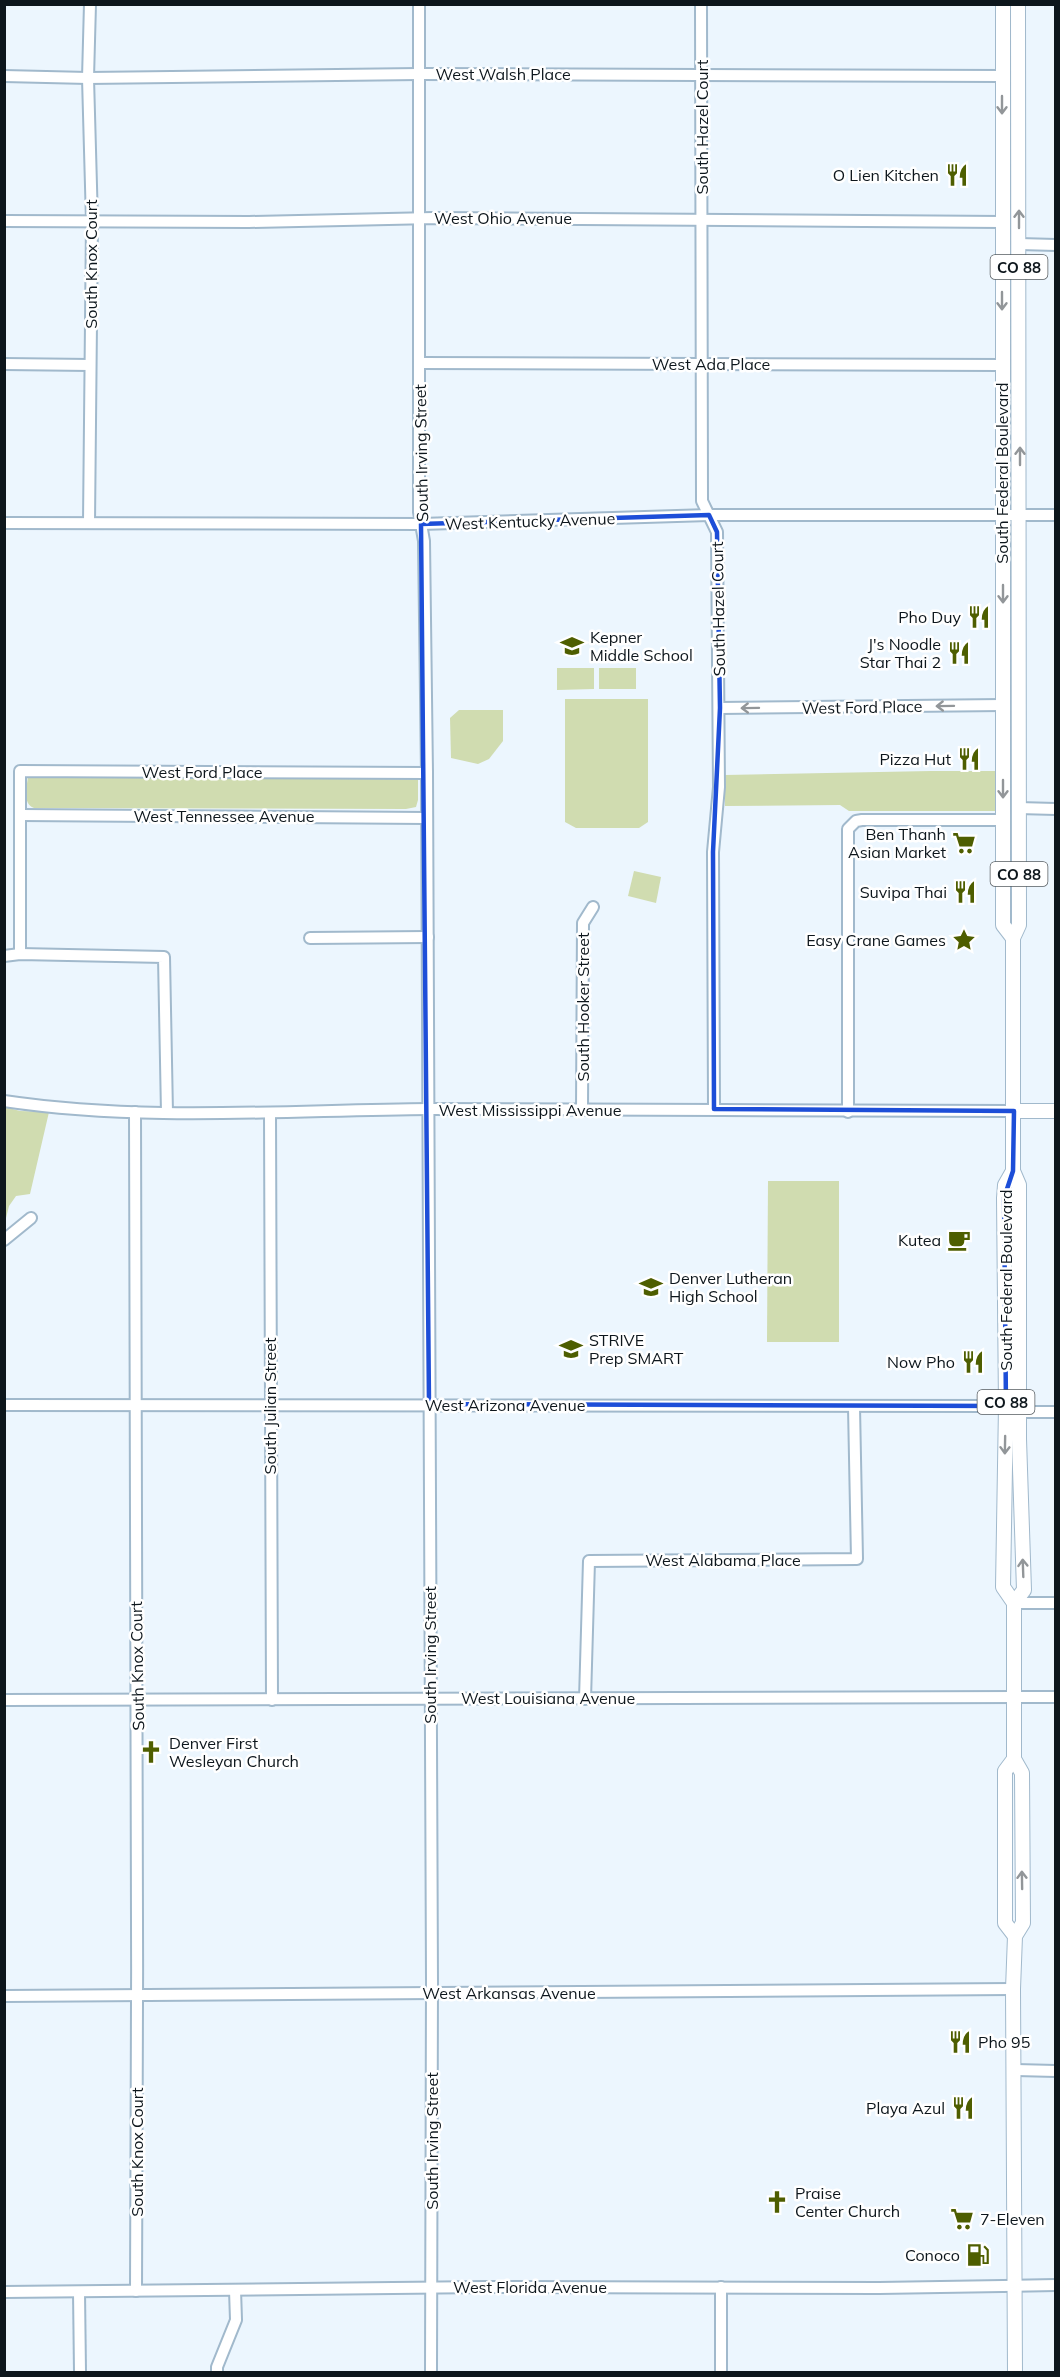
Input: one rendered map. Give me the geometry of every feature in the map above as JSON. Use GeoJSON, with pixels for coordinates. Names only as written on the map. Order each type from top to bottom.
{"type":"FeatureCollection","features":[{"type":"Feature","properties":{"kind":"main road","name":"South Federal Boulevard"},"geometry":{"type":"LineString","coordinates":[[1003,4],[1003,926],[1013,938]]}},
{"type":"Feature","properties":{"kind":"main road","name":"South Federal Boulevard"},"geometry":{"type":"LineString","coordinates":[[1015,2373],[1013,1989],[1015,1936],[1023,1923],[1022,1773],[1014,1759],[1014,1603],[1003,1587],[1006,1406],[1004,1198],[1005,1185],[1012,1171],[1013,938],[1019,925],[1018,4]]}},
{"type":"Feature","properties":{"kind":"main road","name":"West Mississippi Avenue"},"geometry":{"type":"LineString","coordinates":[[1014,1111],[1056,1111]]}},
{"type":"Feature","properties":{"kind":"main road","name":"South Federal Boulevard"},"geometry":{"type":"LineString","coordinates":[[1012,1171],[1019,1185],[1020,1412],[1024,1590],[1014,1603]]}},
{"type":"Feature","properties":{"kind":"street","name":"South Knox Court"},"geometry":{"type":"LineString","coordinates":[[89,524],[92,222],[88,78],[90,4]]}},
{"type":"Feature","properties":{"kind":"street","name":"South Irving Street"},"geometry":{"type":"LineString","coordinates":[[419,4],[419,512],[424,541],[428,938],[431,2373]]}},
{"type":"Feature","properties":{"kind":"street","name":"South Hazel Court"},"geometry":{"type":"LineString","coordinates":[[701,4],[702,501],[717,532],[720,708],[720,787],[714,852],[714,1109]]}},
{"type":"Feature","properties":{"kind":"street","name":"West Walsh Place"},"geometry":{"type":"LineString","coordinates":[[4,76],[88,78],[419,74],[1002,76]]}},
{"type":"Feature","properties":{"kind":"street","name":"West Ohio Avenue"},"geometry":{"type":"LineString","coordinates":[[4,221],[249,222],[419,218],[1002,222]]}},
{"type":"Feature","properties":{"kind":"street"},"geometry":{"type":"LineString","coordinates":[[1019,244],[1056,245]]}},
{"type":"Feature","properties":{"kind":"street","name":"West Ada Place"},"geometry":{"type":"LineString","coordinates":[[420,363],[1002,365]]}},
{"type":"Feature","properties":{"kind":"street"},"geometry":{"type":"LineString","coordinates":[[4,364],[90,365]]}},
{"type":"Feature","properties":{"kind":"street","name":"West Kentucky Avenue"},"geometry":{"type":"LineString","coordinates":[[4,523],[421,524],[709,515],[1056,515]]}},
{"type":"Feature","properties":{"kind":"street","name":"West Ford Place"},"geometry":{"type":"LineString","coordinates":[[720,708],[1003,705]]}},
{"type":"Feature","properties":{"kind":"street","name":"West Ford Place"},"geometry":{"type":"LineString","coordinates":[[21,815],[20,771],[427,773]]}},
{"type":"Feature","properties":{"kind":"street"},"geometry":{"type":"LineString","coordinates":[[1018,808],[1056,809]]}},
{"type":"Feature","properties":{"kind":"street"},"geometry":{"type":"LineString","coordinates":[[20,954],[21,815]]}},
{"type":"Feature","properties":{"kind":"street","name":"West Tennessee Avenue"},"geometry":{"type":"LineString","coordinates":[[21,815],[427,818]]}},
{"type":"Feature","properties":{"kind":"street"},"geometry":{"type":"LineString","coordinates":[[848,1112],[848,829],[852,824],[862,820],[1003,820]]}},
{"type":"Feature","properties":{"kind":"street","name":"South Hooker Street"},"geometry":{"type":"LineString","coordinates":[[582,1110],[583,922],[593,907]]}},
{"type":"Feature","properties":{"kind":"street"},"geometry":{"type":"LineString","coordinates":[[310,938],[428,938]]}},
{"type":"Feature","properties":{"kind":"street"},"geometry":{"type":"LineString","coordinates":[[4,956],[20,954],[164,957],[167,1113]]}},
{"type":"Feature","properties":{"kind":"street","name":"West Mississippi Avenue"},"geometry":{"type":"LineString","coordinates":[[4,1101],[46,1107],[167,1113],[428,1109],[1014,1111]]}},
{"type":"Feature","properties":{"kind":"street","name":"South Knox Court"},"geometry":{"type":"LineString","coordinates":[[135,1112],[134,1405],[138,1994],[136,2291]]}},
{"type":"Feature","properties":{"kind":"street","name":"South Julian Street"},"geometry":{"type":"LineString","coordinates":[[270,1113],[269,1405],[272,1700]]}},
{"type":"Feature","properties":{"kind":"street"},"geometry":{"type":"LineString","coordinates":[[4,1239],[31,1218]]}},
{"type":"Feature","properties":{"kind":"street","name":"West Arizona Avenue"},"geometry":{"type":"LineString","coordinates":[[4,1405],[1006,1406]]}},
{"type":"Feature","properties":{"kind":"street","name":"West Alabama Place"},"geometry":{"type":"LineString","coordinates":[[585,1699],[589,1561],[857,1558],[854,1407]]}},
{"type":"Feature","properties":{"kind":"street"},"geometry":{"type":"LineString","coordinates":[[1020,1412],[1056,1412]]}},
{"type":"Feature","properties":{"kind":"street"},"geometry":{"type":"LineString","coordinates":[[1014,1603],[1056,1603]]}},
{"type":"Feature","properties":{"kind":"street","name":"West Louisiana Avenue"},"geometry":{"type":"LineString","coordinates":[[4,1700],[1056,1697]]}},
{"type":"Feature","properties":{"kind":"street","name":"West Arkansas Avenue"},"geometry":{"type":"LineString","coordinates":[[4,1996],[1013,1989]]}},
{"type":"Feature","properties":{"kind":"street"},"geometry":{"type":"LineString","coordinates":[[1013,2070],[1056,2071]]}},
{"type":"Feature","properties":{"kind":"street","name":"West Florida Avenue"},"geometry":{"type":"LineString","coordinates":[[4,2292],[432,2288],[879,2288],[1056,2285]]}},
{"type":"Feature","properties":{"kind":"street"},"geometry":{"type":"LineString","coordinates":[[721,2287],[721,2373]]}},
{"type":"Feature","properties":{"kind":"street"},"geometry":{"type":"LineString","coordinates":[[217,2373],[217,2367],[236,2320],[236,2290]]}},
{"type":"Feature","properties":{"kind":"street"},"geometry":{"type":"LineString","coordinates":[[79,2292],[80,2373]]}},
{"type":"Feature","properties":{"kind":"highlighted area"},"geometry":{"type":"Polygon","coordinates":[[[709,515],[717,532],[720,708],[713,852],[714,1109],[1014,1111],[1013,1171],[1004,1198],[1006,1406],[429,1404],[421,524],[709,515]]]}},
{"type":"Feature","properties":{"kind":"green space"},"geometry":{"type":"Polygon","coordinates":[[[557,668],[594,668],[594,689],[557,690],[557,668]]]}},
{"type":"Feature","properties":{"kind":"green space"},"geometry":{"type":"Polygon","coordinates":[[[599,668],[636,668],[636,689],[599,689],[599,668]]]}},
{"type":"Feature","properties":{"kind":"green space"},"geometry":{"type":"Polygon","coordinates":[[[565,699],[648,699],[648,822],[639,828],[576,828],[565,822],[565,699]]]}},
{"type":"Feature","properties":{"kind":"green space"},"geometry":{"type":"Polygon","coordinates":[[[459,710],[503,710],[503,741],[489,759],[478,764],[451,758],[450,718],[459,710]]]}},
{"type":"Feature","properties":{"kind":"green space"},"geometry":{"type":"Polygon","coordinates":[[[997,771],[997,811],[849,811],[840,805],[725,806],[725,775],[997,771]]]}},
{"type":"Feature","properties":{"kind":"green space"},"geometry":{"type":"Polygon","coordinates":[[[28,776],[418,778],[418,800],[416,807],[406,809],[34,808],[30,806],[27,799],[28,776]]]}},
{"type":"Feature","properties":{"kind":"green space"},"geometry":{"type":"Polygon","coordinates":[[[634,871],[661,877],[656,903],[628,896],[634,871]]]}},
{"type":"Feature","properties":{"kind":"green space"},"geometry":{"type":"Polygon","coordinates":[[[5,1107],[20,1111],[49,1112],[30,1194],[16,1196],[9,1206],[5,1222],[5,1107]]]}},
{"type":"Feature","properties":{"kind":"green space"},"geometry":{"type":"Polygon","coordinates":[[[768,1181],[839,1181],[839,1342],[767,1342],[768,1181]]]}},
{"type":"Feature","properties":{"kind":"place","name":"O Lien Kitchen"},"geometry":{"type":"Point","coordinates":[957,175]}},
{"type":"Feature","properties":{"kind":"place","name":"Pho Duy"},"geometry":{"type":"Point","coordinates":[979,617]}},
{"type":"Feature","properties":{"kind":"place","name":"Kepner Middle School"},"geometry":{"type":"Point","coordinates":[572,646]}},
{"type":"Feature","properties":{"kind":"place","name":"J's Noodle Star Thai 2"},"geometry":{"type":"Point","coordinates":[959,653]}},
{"type":"Feature","properties":{"kind":"place","name":"Pizza Hut"},"geometry":{"type":"Point","coordinates":[969,759]}},
{"type":"Feature","properties":{"kind":"place","name":"Ben Thanh Asian Market"},"geometry":{"type":"Point","coordinates":[964,843]}},
{"type":"Feature","properties":{"kind":"place","name":"Suvipa Thai"},"geometry":{"type":"Point","coordinates":[965,892]}},
{"type":"Feature","properties":{"kind":"place","name":"Easy Crane Games"},"geometry":{"type":"Point","coordinates":[964,940]}},
{"type":"Feature","properties":{"kind":"place","name":"Kutea"},"geometry":{"type":"Point","coordinates":[959,1240]}},
{"type":"Feature","properties":{"kind":"place","name":"Denver Lutheran High School"},"geometry":{"type":"Point","coordinates":[651,1287]}},
{"type":"Feature","properties":{"kind":"place","name":"STRIVE Prep SMART"},"geometry":{"type":"Point","coordinates":[571,1349]}},
{"type":"Feature","properties":{"kind":"place","name":"Now Pho"},"geometry":{"type":"Point","coordinates":[973,1362]}},
{"type":"Feature","properties":{"kind":"place","name":"Denver First Wesleyan Church"},"geometry":{"type":"Point","coordinates":[151,1752]}},
{"type":"Feature","properties":{"kind":"place","name":"Pho 95"},"geometry":{"type":"Point","coordinates":[960,2042]}},
{"type":"Feature","properties":{"kind":"place","name":"Playa Azul"},"geometry":{"type":"Point","coordinates":[963,2108]}},
{"type":"Feature","properties":{"kind":"place","name":"Praise Center Church"},"geometry":{"type":"Point","coordinates":[777,2202]}},
{"type":"Feature","properties":{"kind":"place","name":"7-Eleven"},"geometry":{"type":"Point","coordinates":[962,2219]}},
{"type":"Feature","properties":{"kind":"place","name":"Conoco"},"geometry":{"type":"Point","coordinates":[978,2255]}}]}
